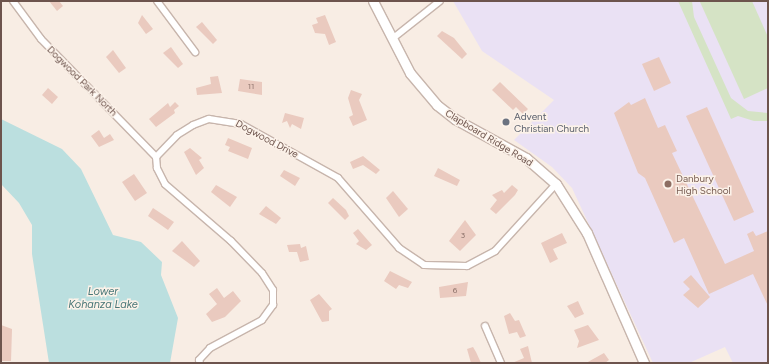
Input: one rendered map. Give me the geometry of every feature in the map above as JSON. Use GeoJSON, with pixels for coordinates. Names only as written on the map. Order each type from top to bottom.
{"type":"FeatureCollection","features":[{"type":"Feature","properties":{"kind":"main road","name":"Clapboard Ridge Road"},"geometry":{"type":"LineString","coordinates":[[373,1],[410,73],[437,105],[461,123],[526,158],[556,184],[587,233],[644,363]]}},
{"type":"Feature","properties":{"kind":"street","name":"Dogwood Park North"},"geometry":{"type":"LineString","coordinates":[[13,1],[41,39],[156,157]]}},
{"type":"Feature","properties":{"kind":"street"},"geometry":{"type":"LineString","coordinates":[[157,1],[195,52]]}},
{"type":"Feature","properties":{"kind":"street"},"geometry":{"type":"LineString","coordinates":[[392,39],[440,1]]}},
{"type":"Feature","properties":{"kind":"street","name":"Dogwood Drive"},"geometry":{"type":"LineString","coordinates":[[156,157],[177,135],[209,119],[241,124],[338,178],[399,248],[423,265],[444,268],[467,266],[495,251],[556,184]]}},
{"type":"Feature","properties":{"kind":"street"},"geometry":{"type":"LineString","coordinates":[[156,157],[157,168],[165,184],[231,241],[262,273],[272,290],[273,305],[262,320],[210,348],[200,361]]}},
{"type":"Feature","properties":{"kind":"street"},"geometry":{"type":"LineString","coordinates":[[485,326],[501,363]]}},
{"type":"Feature","properties":{"kind":"shaded area","name":"Danbury High School"},"geometry":{"type":"Polygon","coordinates":[[[453,1],[768,1],[768,363],[733,363],[725,347],[689,363],[653,363],[572,188],[552,167],[514,140],[554,100],[482,51],[453,1]]]}},
{"type":"Feature","properties":{"kind":"green space"},"geometry":{"type":"Polygon","coordinates":[[[678,1],[692,1],[694,17],[731,98],[748,111],[768,113],[768,121],[754,121],[738,116],[731,119],[678,1]]]}},
{"type":"Feature","properties":{"kind":"green space"},"geometry":{"type":"Polygon","coordinates":[[[752,1],[768,37],[768,88],[744,99],[700,2],[752,1]]]}},
{"type":"Feature","properties":{"kind":"water","name":"Lower Kohanza Lake"},"geometry":{"type":"Polygon","coordinates":[[[1,119],[62,149],[81,169],[113,235],[141,242],[162,262],[161,275],[178,318],[170,363],[49,363],[32,254],[32,225],[19,203],[1,184],[1,119]]]}},
{"type":"Feature","properties":{"kind":"building"},"geometry":{"type":"Polygon","coordinates":[[[49,1],[59,1],[63,6],[57,11],[49,1]]]}},
{"type":"Feature","properties":{"kind":"building"},"geometry":{"type":"Polygon","coordinates":[[[142,15],[153,29],[146,34],[138,23],[142,15]]]}},
{"type":"Feature","properties":{"kind":"building"},"geometry":{"type":"Polygon","coordinates":[[[325,15],[336,42],[329,45],[325,34],[315,33],[312,25],[318,23],[316,18],[325,15]]]}},
{"type":"Feature","properties":{"kind":"building"},"geometry":{"type":"Polygon","coordinates":[[[202,22],[217,40],[213,44],[196,27],[202,22]]]}},
{"type":"Feature","properties":{"kind":"building"},"geometry":{"type":"Polygon","coordinates":[[[442,31],[454,38],[467,54],[462,59],[437,36],[442,31]]]}},
{"type":"Feature","properties":{"kind":"building"},"geometry":{"type":"Polygon","coordinates":[[[171,47],[183,64],[178,68],[163,53],[171,47]]]}},
{"type":"Feature","properties":{"kind":"building"},"geometry":{"type":"Polygon","coordinates":[[[113,50],[126,68],[119,73],[106,57],[113,50]]]}},
{"type":"Feature","properties":{"kind":"building"},"geometry":{"type":"Polygon","coordinates":[[[659,57],[671,83],[654,91],[642,64],[659,57]]]}},
{"type":"Feature","properties":{"kind":"building"},"geometry":{"type":"Polygon","coordinates":[[[218,76],[222,93],[197,95],[196,88],[211,84],[210,77],[218,76]]]}},
{"type":"Feature","properties":{"kind":"building"},"geometry":{"type":"Polygon","coordinates":[[[240,79],[262,82],[262,95],[238,91],[240,79]]]}},
{"type":"Feature","properties":{"kind":"building"},"geometry":{"type":"Polygon","coordinates":[[[500,82],[528,109],[523,114],[516,107],[513,110],[492,90],[500,82]]]}},
{"type":"Feature","properties":{"kind":"building"},"geometry":{"type":"Polygon","coordinates":[[[48,88],[58,97],[52,104],[42,95],[48,88]]]}},
{"type":"Feature","properties":{"kind":"building"},"geometry":{"type":"Polygon","coordinates":[[[351,90],[362,94],[359,100],[367,120],[353,126],[349,117],[353,115],[348,98],[351,90]]]}},
{"type":"Feature","properties":{"kind":"building"},"geometry":{"type":"Polygon","coordinates":[[[645,98],[658,128],[665,125],[677,151],[672,153],[725,264],[754,251],[747,234],[753,231],[756,236],[768,231],[768,306],[753,274],[709,294],[684,238],[674,243],[645,178],[638,173],[614,113],[629,102],[631,105],[645,98]]]}},
{"type":"Feature","properties":{"kind":"building"},"geometry":{"type":"Polygon","coordinates":[[[175,102],[179,106],[174,110],[175,113],[156,127],[149,119],[168,103],[170,107],[175,102]]]}},
{"type":"Feature","properties":{"kind":"building"},"geometry":{"type":"Polygon","coordinates":[[[707,107],[754,212],[734,221],[686,116],[707,107]]]}},
{"type":"Feature","properties":{"kind":"building"},"geometry":{"type":"Polygon","coordinates":[[[285,113],[304,118],[301,129],[292,124],[290,128],[287,121],[282,123],[285,113]]]}},
{"type":"Feature","properties":{"kind":"building"},"geometry":{"type":"Polygon","coordinates":[[[99,130],[104,138],[110,134],[114,140],[99,147],[91,136],[99,130]]]}},
{"type":"Feature","properties":{"kind":"building"},"geometry":{"type":"Polygon","coordinates":[[[228,138],[252,148],[248,159],[228,151],[230,147],[225,145],[228,138]]]}},
{"type":"Feature","properties":{"kind":"building"},"geometry":{"type":"Polygon","coordinates":[[[190,148],[202,158],[199,160],[204,168],[196,175],[184,152],[190,148]]]}},
{"type":"Feature","properties":{"kind":"building"},"geometry":{"type":"Polygon","coordinates":[[[363,156],[380,170],[376,174],[363,165],[353,169],[350,162],[363,156]]]}},
{"type":"Feature","properties":{"kind":"building"},"geometry":{"type":"Polygon","coordinates":[[[438,168],[460,180],[457,186],[434,176],[438,168]]]}},
{"type":"Feature","properties":{"kind":"building"},"geometry":{"type":"Polygon","coordinates":[[[284,170],[300,178],[295,186],[280,176],[284,170]]]}},
{"type":"Feature","properties":{"kind":"building"},"geometry":{"type":"Polygon","coordinates":[[[134,174],[147,193],[135,201],[122,182],[134,174]]]}},
{"type":"Feature","properties":{"kind":"building"},"geometry":{"type":"Polygon","coordinates":[[[216,185],[237,197],[230,207],[211,192],[216,185]]]}},
{"type":"Feature","properties":{"kind":"building"},"geometry":{"type":"Polygon","coordinates":[[[512,185],[518,190],[496,214],[490,209],[497,200],[492,195],[502,190],[504,193],[512,185]]]}},
{"type":"Feature","properties":{"kind":"building"},"geometry":{"type":"Polygon","coordinates":[[[393,191],[408,209],[399,217],[386,198],[393,191]]]}},
{"type":"Feature","properties":{"kind":"building"},"geometry":{"type":"Polygon","coordinates":[[[333,198],[346,210],[349,216],[345,220],[328,203],[333,198]]]}},
{"type":"Feature","properties":{"kind":"building"},"geometry":{"type":"Polygon","coordinates":[[[266,206],[281,218],[276,224],[259,214],[266,206]]]}},
{"type":"Feature","properties":{"kind":"building"},"geometry":{"type":"Polygon","coordinates":[[[153,208],[174,222],[168,230],[148,216],[153,208]]]}},
{"type":"Feature","properties":{"kind":"building"},"geometry":{"type":"Polygon","coordinates":[[[465,220],[476,235],[460,251],[449,241],[465,220]]]}},
{"type":"Feature","properties":{"kind":"building"},"geometry":{"type":"Polygon","coordinates":[[[358,229],[372,245],[366,250],[356,244],[359,241],[353,233],[358,229]]]}},
{"type":"Feature","properties":{"kind":"building"},"geometry":{"type":"Polygon","coordinates":[[[562,233],[567,243],[553,249],[558,259],[550,263],[541,243],[562,233]]]}},
{"type":"Feature","properties":{"kind":"building"},"geometry":{"type":"Polygon","coordinates":[[[182,241],[200,261],[194,267],[172,251],[182,241]]]}},
{"type":"Feature","properties":{"kind":"building"},"geometry":{"type":"Polygon","coordinates":[[[300,244],[301,248],[306,246],[309,260],[300,262],[297,252],[289,252],[287,245],[300,244]]]}},
{"type":"Feature","properties":{"kind":"building"},"geometry":{"type":"Polygon","coordinates":[[[390,271],[412,282],[408,288],[399,285],[396,289],[384,281],[390,271]]]}},
{"type":"Feature","properties":{"kind":"building"},"geometry":{"type":"Polygon","coordinates":[[[691,275],[710,297],[698,308],[683,295],[690,289],[683,282],[691,275]]]}},
{"type":"Feature","properties":{"kind":"building"},"geometry":{"type":"Polygon","coordinates":[[[468,282],[466,296],[440,298],[439,287],[468,282]]]}},
{"type":"Feature","properties":{"kind":"building"},"geometry":{"type":"Polygon","coordinates":[[[217,288],[224,298],[233,291],[241,301],[225,317],[212,322],[206,314],[217,304],[209,294],[217,288]]]}},
{"type":"Feature","properties":{"kind":"building"},"geometry":{"type":"Polygon","coordinates":[[[319,294],[332,309],[329,311],[329,321],[322,322],[310,300],[319,294]]]}},
{"type":"Feature","properties":{"kind":"building"},"geometry":{"type":"Polygon","coordinates":[[[578,301],[584,314],[575,318],[567,306],[578,301]]]}},
{"type":"Feature","properties":{"kind":"building"},"geometry":{"type":"Polygon","coordinates":[[[510,313],[515,321],[519,320],[526,336],[520,338],[517,332],[509,334],[504,316],[510,313]]]}},
{"type":"Feature","properties":{"kind":"building"},"geometry":{"type":"Polygon","coordinates":[[[1,325],[12,329],[11,361],[2,361],[1,325]]]}},
{"type":"Feature","properties":{"kind":"building"},"geometry":{"type":"Polygon","coordinates":[[[588,325],[599,340],[577,348],[579,341],[574,330],[588,325]]]}},
{"type":"Feature","properties":{"kind":"building"},"geometry":{"type":"Polygon","coordinates":[[[528,346],[532,363],[512,363],[524,358],[520,349],[528,346]]]}},
{"type":"Feature","properties":{"kind":"building"},"geometry":{"type":"Polygon","coordinates":[[[473,347],[481,363],[471,363],[467,349],[473,347]]]}},
{"type":"Feature","properties":{"kind":"building"},"geometry":{"type":"Polygon","coordinates":[[[604,353],[609,360],[605,363],[586,363],[604,353]]]}},
{"type":"Feature","properties":{"kind":"place","name":"Advent Christian Church"},"geometry":{"type":"Point","coordinates":[506,122]}},
{"type":"Feature","properties":{"kind":"place","name":"Danbury High School"},"geometry":{"type":"Point","coordinates":[668,184]}}]}
